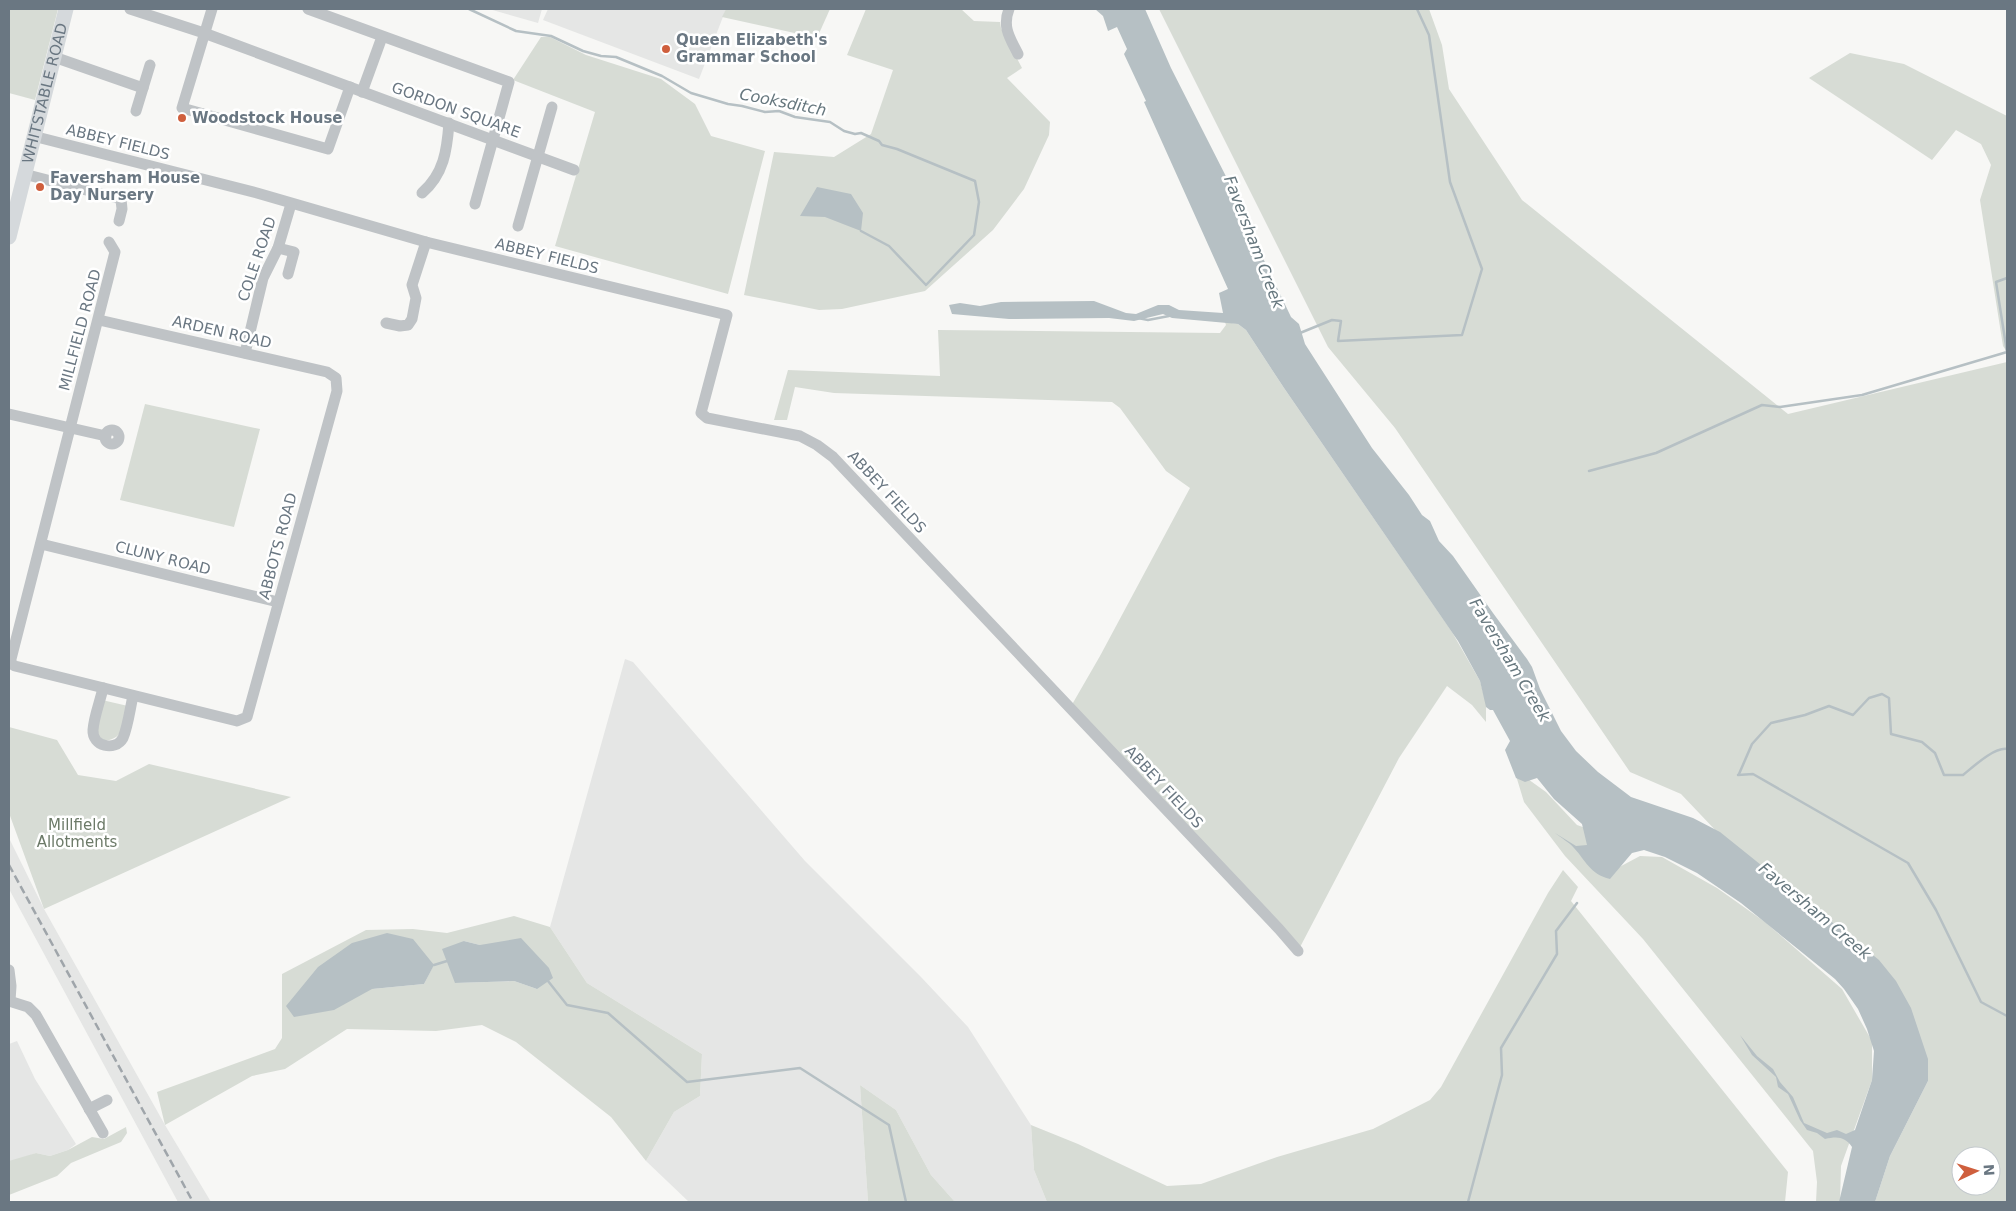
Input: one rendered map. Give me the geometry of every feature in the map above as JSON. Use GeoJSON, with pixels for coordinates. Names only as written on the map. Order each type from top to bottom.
{"type":"FeatureCollection","features":[{"type":"Feature","properties":{"kind":"main road","name":"WHITSTABLE ROAD"},"geometry":{"type":"LineString","coordinates":[[9,237],[13,205],[24,174],[66,9]]}},
{"type":"Feature","properties":{"kind":"street","name":"GORDON SQUARE"},"geometry":{"type":"LineString","coordinates":[[130,9],[204,33],[574,170]]}},
{"type":"Feature","properties":{"kind":"street"},"geometry":{"type":"LineString","coordinates":[[212,9],[182,108],[328,149],[350,87]]}},
{"type":"Feature","properties":{"kind":"street"},"geometry":{"type":"LineString","coordinates":[[308,9],[509,82],[476,204]]}},
{"type":"Feature","properties":{"kind":"street"},"geometry":{"type":"LineString","coordinates":[[1009,9],[1006,28],[1008,36],[1018,54]]}},
{"type":"Feature","properties":{"kind":"street"},"geometry":{"type":"LineString","coordinates":[[362,92],[382,36]]}},
{"type":"Feature","properties":{"kind":"street"},"geometry":{"type":"LineString","coordinates":[[54,57],[143,88]]}},
{"type":"Feature","properties":{"kind":"street"},"geometry":{"type":"LineString","coordinates":[[136,111],[150,65]]}},
{"type":"Feature","properties":{"kind":"street"},"geometry":{"type":"LineString","coordinates":[[518,226],[552,107]]}},
{"type":"Feature","properties":{"kind":"street"},"geometry":{"type":"LineString","coordinates":[[430,190],[444,162],[449,123]]}},
{"type":"Feature","properties":{"kind":"street","name":"ABBEY FIELDS"},"geometry":{"type":"LineString","coordinates":[[33,136],[136,161],[426,242],[727,315],[701,413],[707,418],[800,436],[817,444],[833,457],[1298,951]]}},
{"type":"Feature","properties":{"kind":"street"},"geometry":{"type":"LineString","coordinates":[[24,174],[121,199],[122,209],[119,221]]}},
{"type":"Feature","properties":{"kind":"street","name":"COLE ROAD"},"geometry":{"type":"LineString","coordinates":[[245,353],[263,278],[278,248],[291,204]]}},
{"type":"Feature","properties":{"kind":"street","name":"MILLFIELD ROAD"},"geometry":{"type":"LineString","coordinates":[[103,688],[15,666],[10,662],[99,320],[115,252],[109,242]]}},
{"type":"Feature","properties":{"kind":"street"},"geometry":{"type":"LineString","coordinates":[[386,323],[400,326],[408,325],[412,318],[416,298],[412,285],[426,242]]}},
{"type":"Feature","properties":{"kind":"street"},"geometry":{"type":"LineString","coordinates":[[278,248],[294,252],[288,274]]}},
{"type":"Feature","properties":{"kind":"street","name":"ARDEN ROAD"},"geometry":{"type":"LineString","coordinates":[[99,320],[327,372],[336,378]]}},
{"type":"Feature","properties":{"kind":"street","name":"ABBOTS ROAD"},"geometry":{"type":"LineString","coordinates":[[133,696],[237,721],[247,717],[337,391],[336,378]]}},
{"type":"Feature","properties":{"kind":"street"},"geometry":{"type":"LineString","coordinates":[[9,414],[106,436]]}},
{"type":"Feature","properties":{"kind":"street","name":"CLUNY ROAD"},"geometry":{"type":"LineString","coordinates":[[41,544],[278,602]]}},
{"type":"Feature","properties":{"kind":"street"},"geometry":{"type":"LineString","coordinates":[[103,688],[133,696],[122,739],[116,744],[105,746],[95,739],[93,731],[103,688]]}},
{"type":"Feature","properties":{"kind":"street"},"geometry":{"type":"LineString","coordinates":[[9,970],[11,986],[9,1001],[28,1007],[36,1015],[103,1133]]}},
{"type":"Feature","properties":{"kind":"street"},"geometry":{"type":"LineString","coordinates":[[90,1109],[107,1100]]}},
{"type":"Feature","properties":{"kind":"shaded area"},"geometry":{"type":"Polygon","coordinates":[[[489,9],[542,9],[538,23],[489,9]]]}},
{"type":"Feature","properties":{"kind":"shaded area","name":"Queen Elizabeth's Grammar School"},"geometry":{"type":"Polygon","coordinates":[[[548,9],[726,9],[699,79],[543,20],[548,9]]]}},
{"type":"Feature","properties":{"kind":"shaded area"},"geometry":{"type":"Polygon","coordinates":[[[625,659],[633,662],[805,861],[968,1027],[1031,1125],[1034,1170],[1047,1202],[955,1202],[931,1175],[896,1110],[860,1085],[868,1202],[689,1202],[646,1161],[674,1112],[700,1096],[702,1054],[587,983],[550,927],[625,659]]]}},
{"type":"Feature","properties":{"kind":"shaded area"},"geometry":{"type":"Polygon","coordinates":[[[9,838],[44,909],[165,1125],[211,1202],[178,1202],[9,889],[9,838]]]}},
{"type":"Feature","properties":{"kind":"shaded area"},"geometry":{"type":"Polygon","coordinates":[[[17,1041],[35,1079],[76,1144],[68,1150],[50,1156],[36,1153],[9,1163],[9,1044],[17,1041]]]}},
{"type":"Feature","properties":{"kind":"green space"},"geometry":{"type":"Polygon","coordinates":[[[9,9],[58,9],[35,100],[9,93],[9,9]]]}},
{"type":"Feature","properties":{"kind":"green space"},"geometry":{"type":"Polygon","coordinates":[[[726,9],[830,9],[817,38],[722,17],[726,9]]]}},
{"type":"Feature","properties":{"kind":"green space"},"geometry":{"type":"Polygon","coordinates":[[[866,9],[961,9],[974,21],[1000,22],[1001,28],[1022,68],[1007,78],[1050,122],[1049,135],[1024,189],[993,230],[925,291],[842,309],[819,310],[744,295],[774,152],[834,157],[871,134],[893,70],[847,55],[866,9]]]}},
{"type":"Feature","properties":{"kind":"green space"},"geometry":{"type":"Polygon","coordinates":[[[1159,9],[1429,9],[1442,45],[1449,89],[1522,200],[1788,414],[2007,362],[2007,1202],[1875,1202],[1890,1156],[1928,1081],[1719,834],[1681,794],[1630,772],[1395,428],[1328,347],[1159,9]]]}},
{"type":"Feature","properties":{"kind":"green space"},"geometry":{"type":"Polygon","coordinates":[[[541,37],[550,37],[586,55],[661,79],[695,104],[711,136],[765,151],[728,294],[555,246],[595,112],[513,80],[541,37]]]}},
{"type":"Feature","properties":{"kind":"green space"},"geometry":{"type":"Polygon","coordinates":[[[1850,53],[1904,64],[2007,116],[2007,352],[2003,346],[1980,200],[1991,165],[1981,144],[1956,130],[1932,160],[1809,78],[1850,53]]]}},
{"type":"Feature","properties":{"kind":"green space"},"geometry":{"type":"Polygon","coordinates":[[[1225,322],[1238,324],[1246,330],[1452,632],[1480,681],[1486,703],[1486,722],[1472,705],[1447,686],[1399,758],[1298,951],[1070,708],[1190,488],[1166,471],[1120,408],[1112,402],[834,393],[795,387],[787,420],[774,420],[788,370],[940,376],[938,330],[1220,333],[1226,325],[1225,322]]]}},
{"type":"Feature","properties":{"kind":"green space"},"geometry":{"type":"Polygon","coordinates":[[[145,404],[260,429],[234,527],[120,500],[145,404]]]}},
{"type":"Feature","properties":{"kind":"green space"},"geometry":{"type":"Polygon","coordinates":[[[102,700],[128,706],[120,733],[116,737],[105,741],[97,735],[102,700]]]}},
{"type":"Feature","properties":{"kind":"green space","name":"Millfield Allotments"},"geometry":{"type":"Polygon","coordinates":[[[9,727],[57,740],[78,775],[116,781],[149,764],[291,797],[44,909],[9,813],[9,727]]]}},
{"type":"Feature","properties":{"kind":"green space"},"geometry":{"type":"Polygon","coordinates":[[[1514,769],[1546,792],[1577,825],[1615,838],[1610,872],[1640,856],[1662,857],[1717,888],[1765,922],[1842,989],[1872,1041],[1872,1080],[1841,1166],[1840,1202],[1816,1202],[1817,1182],[1813,1151],[1643,939],[1565,856],[1524,802],[1514,769]]]}},
{"type":"Feature","properties":{"kind":"green space"},"geometry":{"type":"Polygon","coordinates":[[[1563,870],[1578,887],[1571,901],[1788,1172],[1785,1202],[1047,1202],[1034,1170],[1031,1125],[1078,1144],[1167,1186],[1201,1184],[1277,1157],[1373,1129],[1430,1100],[1441,1087],[1548,893],[1563,870]]]}},
{"type":"Feature","properties":{"kind":"green space"},"geometry":{"type":"Polygon","coordinates":[[[514,916],[550,927],[587,983],[702,1054],[700,1096],[674,1112],[646,1161],[611,1117],[516,1042],[482,1025],[436,1031],[347,1029],[285,1069],[252,1076],[165,1125],[157,1092],[275,1049],[282,1038],[282,974],[366,930],[413,929],[447,933],[514,916]],[[464,941],[455,983],[514,981],[537,989],[480,945],[464,941]],[[434,964],[372,989],[424,984],[434,964]]]}},
{"type":"Feature","properties":{"kind":"green space"},"geometry":{"type":"Polygon","coordinates":[[[860,1085],[896,1110],[931,1175],[955,1202],[868,1202],[860,1085]]]}},
{"type":"Feature","properties":{"kind":"green space"},"geometry":{"type":"Polygon","coordinates":[[[126,1127],[127,1133],[121,1142],[71,1163],[57,1176],[9,1195],[9,1161],[36,1153],[50,1156],[68,1150],[92,1137],[104,1139],[126,1127]]]}},
{"type":"Feature","properties":{"kind":"water","name":"Faversham Creek"},"geometry":{"type":"Polygon","coordinates":[[[1095,9],[1145,9],[1171,68],[1240,204],[1291,317],[1299,324],[1305,344],[1372,448],[1409,495],[1422,515],[1430,521],[1439,541],[1453,556],[1527,659],[1561,731],[1576,751],[1598,772],[1631,797],[1693,818],[1720,832],[1879,960],[1896,981],[1911,1008],[1928,1059],[1928,1081],[1890,1156],[1875,1202],[1839,1202],[1852,1147],[1841,1138],[1825,1139],[1817,1133],[1807,1130],[1800,1120],[1788,1094],[1778,1087],[1776,1077],[1752,1055],[1740,1035],[1757,1056],[1773,1069],[1780,1082],[1793,1097],[1804,1123],[1827,1133],[1837,1130],[1846,1134],[1855,1130],[1872,1080],[1874,1051],[1858,1009],[1844,989],[1835,979],[1741,903],[1697,873],[1665,857],[1644,850],[1632,853],[1610,879],[1603,877],[1593,870],[1572,846],[1555,833],[1576,846],[1587,845],[1582,824],[1554,799],[1537,778],[1525,782],[1516,778],[1505,750],[1510,741],[1493,710],[1486,707],[1480,681],[1458,641],[1246,330],[1238,324],[1172,318],[1163,314],[1134,321],[1109,318],[1009,319],[952,314],[949,305],[960,303],[980,306],[1001,302],[1094,301],[1126,313],[1136,314],[1158,305],[1169,305],[1179,310],[1223,313],[1219,293],[1228,289],[1144,102],[1146,101],[1124,54],[1127,49],[1117,27],[1108,31],[1103,16],[1095,9]]]}},
{"type":"Feature","properties":{"kind":"water"},"geometry":{"type":"Polygon","coordinates":[[[817,187],[851,194],[863,213],[861,231],[825,217],[800,216],[817,187]]]}},
{"type":"Feature","properties":{"kind":"water"},"geometry":{"type":"Polygon","coordinates":[[[387,933],[413,939],[434,965],[424,984],[372,989],[334,1010],[294,1017],[286,1006],[318,967],[352,943],[387,933]]]}},
{"type":"Feature","properties":{"kind":"water"},"geometry":{"type":"Polygon","coordinates":[[[521,938],[549,968],[553,978],[537,989],[514,981],[455,983],[442,949],[464,941],[480,945],[521,938]]]}},
{"type":"Feature","properties":{"kind":"waterway","name":"Cooksditch"},"geometry":{"type":"LineString","coordinates":[[469,9],[516,31],[551,36],[583,51],[601,56],[616,57],[662,76],[691,93],[765,112],[779,111],[795,117],[830,122],[844,131],[855,134],[861,133],[879,141],[882,145],[897,149],[975,181],[979,202],[974,235],[926,285],[889,246],[861,231]]}},
{"type":"Feature","properties":{"kind":"waterway"},"geometry":{"type":"LineString","coordinates":[[1300,333],[1332,320],[1341,321],[1338,341],[1462,335],[1482,269],[1450,182],[1429,35],[1417,9]]}},
{"type":"Feature","properties":{"kind":"waterway"},"geometry":{"type":"LineString","coordinates":[[1589,471],[1656,453],[1762,405],[1780,407],[1862,395],[2007,352],[1996,282],[2007,278]]}},
{"type":"Feature","properties":{"kind":"waterway"},"geometry":{"type":"LineString","coordinates":[[1138,318],[1148,320],[1169,316]]}},
{"type":"Feature","properties":{"kind":"waterway"},"geometry":{"type":"LineString","coordinates":[[1739,774],[1752,744],[1771,723],[1805,715],[1829,706],[1853,715],[1869,698],[1882,694],[1889,698],[1891,734],[1922,742],[1935,753],[1944,775],[1963,775],[1990,754],[2007,749]]}},
{"type":"Feature","properties":{"kind":"waterway"},"geometry":{"type":"LineString","coordinates":[[1738,775],[1753,774],[1908,863],[1936,910],[1981,1002],[2007,1016]]}},
{"type":"Feature","properties":{"kind":"waterway"},"geometry":{"type":"LineString","coordinates":[[1468,1202],[1502,1075],[1501,1048],[1557,954],[1556,931],[1577,903]]}},
{"type":"Feature","properties":{"kind":"waterway"},"geometry":{"type":"LineString","coordinates":[[434,965],[447,961]]}},
{"type":"Feature","properties":{"kind":"waterway"},"geometry":{"type":"LineString","coordinates":[[548,981],[567,1005],[608,1013],[687,1082],[800,1068],[889,1125],[906,1202]]}},
{"type":"Feature","properties":{"kind":"railway"},"geometry":{"type":"LineString","coordinates":[[9,865],[193,1202]]}},
{"type":"Feature","properties":{"kind":"place","name":"Queen Elizabeth's Grammar School"},"geometry":{"type":"Point","coordinates":[666,49]}},
{"type":"Feature","properties":{"kind":"place","name":"Woodstock House"},"geometry":{"type":"Point","coordinates":[182,118]}},
{"type":"Feature","properties":{"kind":"place","name":"Faversham House Day Nursery"},"geometry":{"type":"Point","coordinates":[40,187]}}]}
